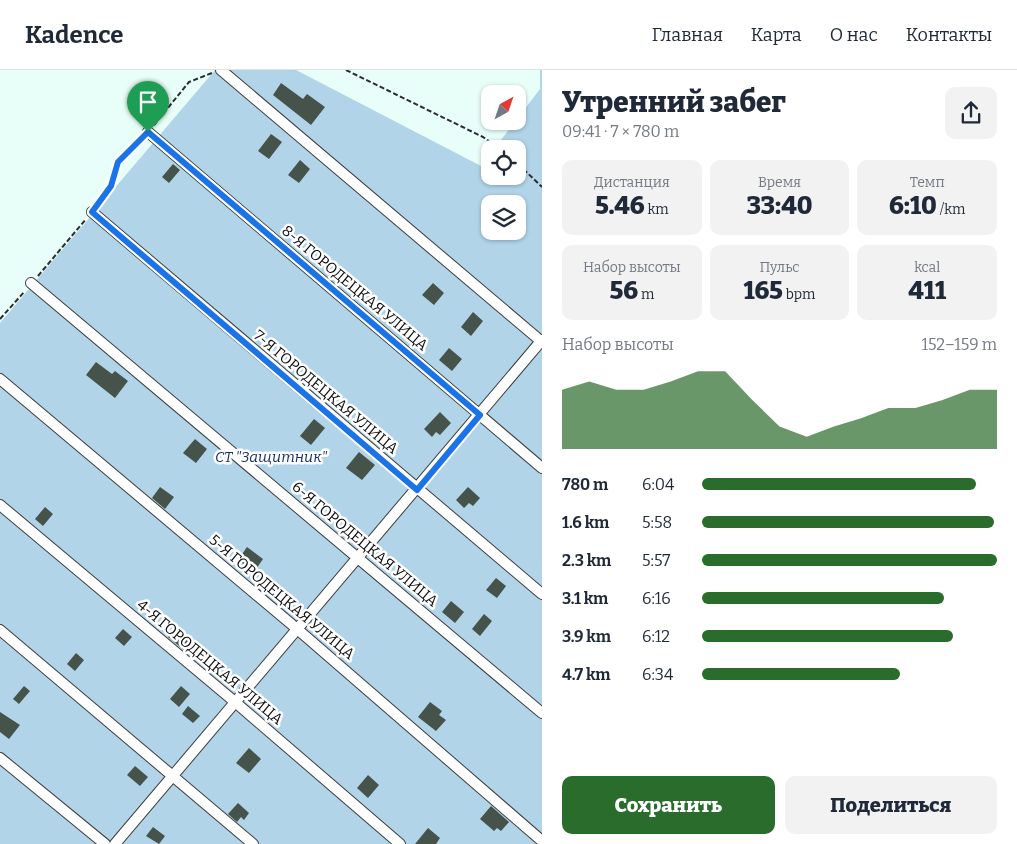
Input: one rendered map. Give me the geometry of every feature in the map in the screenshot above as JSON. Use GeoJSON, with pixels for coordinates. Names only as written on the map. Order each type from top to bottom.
{"type":"FeatureCollection","features":[{"type":"Feature","properties":{"kind":"street"},"geometry":{"type":"LineString","coordinates":[[115,844],[296,628],[417,490],[542,341],[221,70]]}},
{"type":"Feature","properties":{"kind":"street","name":"8-Я ГОРОДЕЦКАЯ УЛИЦА"},"geometry":{"type":"LineString","coordinates":[[148,132],[542,468]]}},
{"type":"Feature","properties":{"kind":"street","name":"7-Я ГОРОДЕЦКАЯ УЛИЦА"},"geometry":{"type":"LineString","coordinates":[[92,212],[417,490],[542,594]]}},
{"type":"Feature","properties":{"kind":"street","name":"6-Я ГОРОДЕЦКАЯ УЛИЦА"},"geometry":{"type":"LineString","coordinates":[[31,283],[542,712]]}},
{"type":"Feature","properties":{"kind":"street","name":"5-Я ГОРОДЕЦКАЯ УЛИЦА"},"geometry":{"type":"LineString","coordinates":[[0,379],[296,628],[542,841]]}},
{"type":"Feature","properties":{"kind":"street","name":"4-Я ГОРОДЕЦКАЯ УЛИЦА"},"geometry":{"type":"LineString","coordinates":[[0,505],[235,702],[400,844]]}},
{"type":"Feature","properties":{"kind":"street"},"geometry":{"type":"LineString","coordinates":[[0,630],[253,844]]}},
{"type":"Feature","properties":{"kind":"street"},"geometry":{"type":"LineString","coordinates":[[0,758],[105,844]]}},
{"type":"Feature","properties":{"kind":"path"},"geometry":{"type":"LineString","coordinates":[[0,319],[92,212],[111,186],[118,162],[148,132],[189,82],[221,70]]}},
{"type":"Feature","properties":{"kind":"path"},"geometry":{"type":"LineString","coordinates":[[346,70],[487,140]]}},
{"type":"Feature","properties":{"kind":"path"},"geometry":{"type":"LineString","coordinates":[[526,172],[542,187]]}},
{"type":"Feature","properties":{"kind":"green space","name":"СТ \"Защитник\""},"geometry":{"type":"Polygon","coordinates":[[[215,70],[296,70],[481,166],[481,185],[526,185],[526,140],[501,140],[509,130],[526,130],[526,107],[540,89],[540,70],[542,70],[542,844],[0,844],[0,323],[215,70]]]}},
{"type":"Feature","properties":{"kind":"building"},"geometry":{"type":"Polygon","coordinates":[[[281,83],[303,99],[307,94],[325,107],[311,125],[273,95],[281,83]]]}},
{"type":"Feature","properties":{"kind":"building"},"geometry":{"type":"Polygon","coordinates":[[[271,134],[282,142],[269,159],[258,151],[271,134]]]}},
{"type":"Feature","properties":{"kind":"building"},"geometry":{"type":"Polygon","coordinates":[[[300,160],[310,169],[299,183],[288,175],[300,160]]]}},
{"type":"Feature","properties":{"kind":"building"},"geometry":{"type":"Polygon","coordinates":[[[173,164],[180,170],[169,183],[162,177],[173,164]]]}},
{"type":"Feature","properties":{"kind":"building"},"geometry":{"type":"Polygon","coordinates":[[[433,283],[444,293],[434,305],[422,295],[433,283]]]}},
{"type":"Feature","properties":{"kind":"building"},"geometry":{"type":"Polygon","coordinates":[[[473,312],[483,321],[471,336],[461,327],[473,312]]]}},
{"type":"Feature","properties":{"kind":"building"},"geometry":{"type":"Polygon","coordinates":[[[449,348],[462,359],[452,371],[439,360],[449,348]]]}},
{"type":"Feature","properties":{"kind":"building"},"geometry":{"type":"Polygon","coordinates":[[[96,362],[112,374],[115,371],[128,381],[115,398],[86,375],[96,362]]]}},
{"type":"Feature","properties":{"kind":"building"},"geometry":{"type":"Polygon","coordinates":[[[440,412],[451,423],[440,435],[436,432],[432,437],[424,429],[440,412]]]}},
{"type":"Feature","properties":{"kind":"building"},"geometry":{"type":"Polygon","coordinates":[[[314,419],[325,428],[311,445],[300,436],[314,419]]]}},
{"type":"Feature","properties":{"kind":"building"},"geometry":{"type":"Polygon","coordinates":[[[195,439],[207,449],[196,463],[183,453],[195,439]]]}},
{"type":"Feature","properties":{"kind":"building"},"geometry":{"type":"Polygon","coordinates":[[[359,452],[375,465],[362,480],[346,468],[359,452]]]}},
{"type":"Feature","properties":{"kind":"building"},"geometry":{"type":"Polygon","coordinates":[[[160,487],[174,497],[165,509],[152,498],[160,487]]]}},
{"type":"Feature","properties":{"kind":"building"},"geometry":{"type":"Polygon","coordinates":[[[468,487],[480,498],[473,506],[469,503],[464,508],[456,500],[468,487]]]}},
{"type":"Feature","properties":{"kind":"building"},"geometry":{"type":"Polygon","coordinates":[[[45,507],[53,514],[43,526],[35,519],[45,507]]]}},
{"type":"Feature","properties":{"kind":"building"},"geometry":{"type":"Polygon","coordinates":[[[247,547],[263,559],[254,572],[238,560],[247,547]]]}},
{"type":"Feature","properties":{"kind":"building"},"geometry":{"type":"Polygon","coordinates":[[[496,578],[506,586],[497,598],[486,590],[496,578]]]}},
{"type":"Feature","properties":{"kind":"building"},"geometry":{"type":"Polygon","coordinates":[[[451,601],[464,612],[455,623],[442,612],[451,601]]]}},
{"type":"Feature","properties":{"kind":"building"},"geometry":{"type":"Polygon","coordinates":[[[484,614],[492,621],[480,636],[472,629],[484,614]]]}},
{"type":"Feature","properties":{"kind":"building"},"geometry":{"type":"Polygon","coordinates":[[[177,626],[192,640],[184,650],[168,637],[177,626]]]}},
{"type":"Feature","properties":{"kind":"building"},"geometry":{"type":"Polygon","coordinates":[[[123,629],[132,637],[124,646],[115,638],[123,629]]]}},
{"type":"Feature","properties":{"kind":"building"},"geometry":{"type":"Polygon","coordinates":[[[76,653],[84,660],[75,671],[67,664],[76,653]]]}},
{"type":"Feature","properties":{"kind":"building"},"geometry":{"type":"Polygon","coordinates":[[[24,686],[30,691],[19,704],[13,699],[24,686]]]}},
{"type":"Feature","properties":{"kind":"building"},"geometry":{"type":"Polygon","coordinates":[[[181,686],[190,694],[179,707],[170,699],[181,686]]]}},
{"type":"Feature","properties":{"kind":"building"},"geometry":{"type":"Polygon","coordinates":[[[430,702],[442,711],[439,715],[446,720],[436,731],[418,717],[430,702]]]}},
{"type":"Feature","properties":{"kind":"building"},"geometry":{"type":"Polygon","coordinates":[[[188,706],[200,716],[193,723],[182,714],[188,706]]]}},
{"type":"Feature","properties":{"kind":"building"},"geometry":{"type":"Polygon","coordinates":[[[0,712],[20,725],[9,739],[0,732],[0,712]]]}},
{"type":"Feature","properties":{"kind":"building"},"geometry":{"type":"Polygon","coordinates":[[[249,748],[261,759],[249,773],[236,763],[249,748]]]}},
{"type":"Feature","properties":{"kind":"building"},"geometry":{"type":"Polygon","coordinates":[[[135,766],[148,777],[140,786],[127,775],[135,766]]]}},
{"type":"Feature","properties":{"kind":"building"},"geometry":{"type":"Polygon","coordinates":[[[368,775],[379,785],[368,798],[357,788],[368,775]]]}},
{"type":"Feature","properties":{"kind":"building"},"geometry":{"type":"Polygon","coordinates":[[[238,803],[249,813],[244,820],[241,817],[237,822],[228,814],[238,803]]]}},
{"type":"Feature","properties":{"kind":"building"},"geometry":{"type":"Polygon","coordinates":[[[491,806],[509,822],[501,831],[497,828],[494,831],[480,819],[491,806]]]}},
{"type":"Feature","properties":{"kind":"building"},"geometry":{"type":"Polygon","coordinates":[[[153,827],[165,836],[159,844],[146,836],[153,827]]]}},
{"type":"Feature","properties":{"kind":"building"},"geometry":{"type":"Polygon","coordinates":[[[428,828],[440,838],[436,844],[415,844],[428,828]]]}},
{"type":"Feature","properties":{"kind":"route"},"geometry":{"type":"LineString","coordinates":[[148,132],[480,415],[417,490],[92,212],[111,186],[118,162],[148,132]]}}]}
